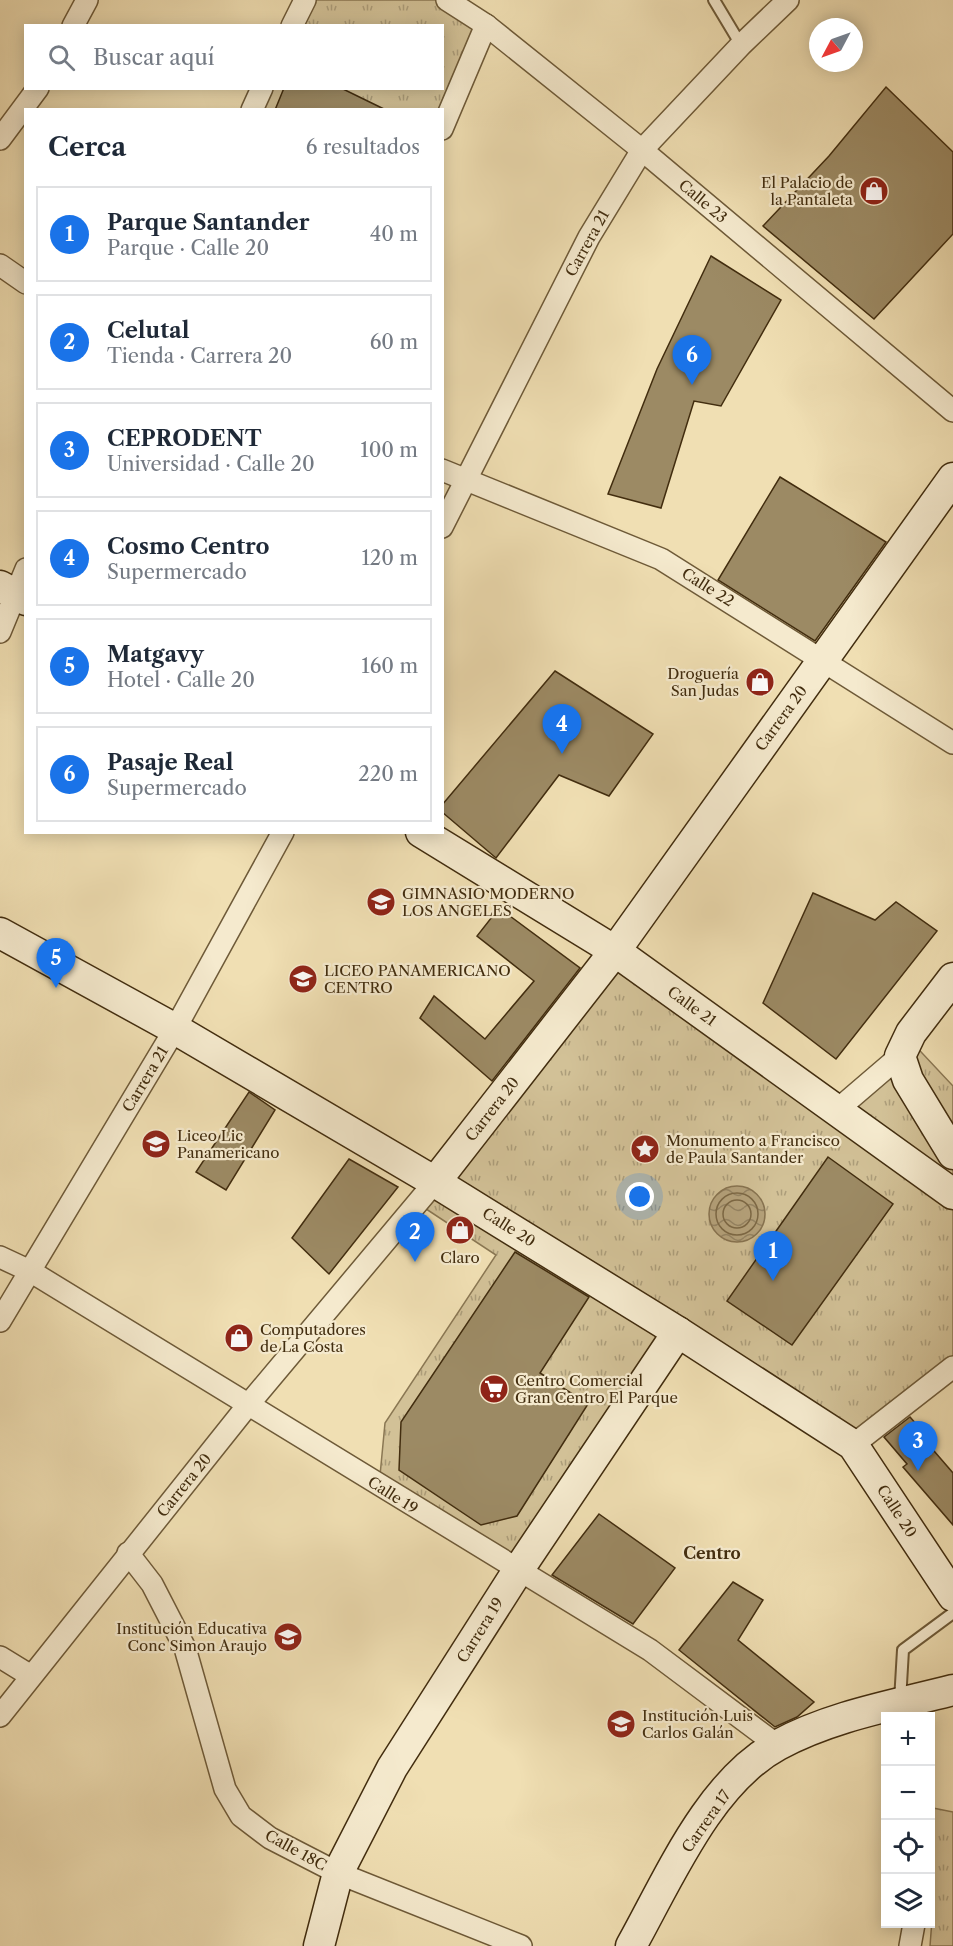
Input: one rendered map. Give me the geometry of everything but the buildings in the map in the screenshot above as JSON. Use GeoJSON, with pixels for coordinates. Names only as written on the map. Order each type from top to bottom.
{"type":"FeatureCollection","features":[{"type":"Feature","properties":{"kind":"main road","name":"Carrera 20"},"geometry":{"type":"LineString","coordinates":[[435,1182],[615,951],[953,478]]}},
{"type":"Feature","properties":{"kind":"main road","name":"Calle 21"},"geometry":{"type":"LineString","coordinates":[[424,834],[615,951],[953,1194]]}},
{"type":"Feature","properties":{"kind":"main road","name":"Calle 20"},"geometry":{"type":"LineString","coordinates":[[0,933],[175,1029],[435,1182],[678,1332],[854,1445],[953,1596]]}},
{"type":"Feature","properties":{"kind":"main road"},"geometry":{"type":"LineString","coordinates":[[953,978],[911,1033],[900,1056],[908,1080],[953,1154]]}},
{"type":"Feature","properties":{"kind":"main road","name":"Carrera 19"},"geometry":{"type":"LineString","coordinates":[[319,1946],[338,1873],[392,1768],[517,1572],[678,1332]]}},
{"type":"Feature","properties":{"kind":"main road","name":"Carrera 17"},"geometry":{"type":"LineString","coordinates":[[631,1946],[705,1818],[744,1771],[777,1746],[817,1728],[900,1710],[953,1690]]}},
{"type":"Feature","properties":{"kind":"street"},"geometry":{"type":"LineString","coordinates":[[74,24],[87,0]]}},
{"type":"Feature","properties":{"kind":"street"},"geometry":{"type":"LineString","coordinates":[[293,24],[304,0]]}},
{"type":"Feature","properties":{"kind":"street","name":"Calle 23"},"geometry":{"type":"LineString","coordinates":[[447,0],[486,25],[642,150],[953,411]]}},
{"type":"Feature","properties":{"kind":"street","name":"Carrera 21"},"geometry":{"type":"LineString","coordinates":[[444,523],[589,237],[642,150],[741,45],[788,0]]}},
{"type":"Feature","properties":{"kind":"street"},"geometry":{"type":"LineString","coordinates":[[444,124],[486,25]]}},
{"type":"Feature","properties":{"kind":"street"},"geometry":{"type":"LineString","coordinates":[[0,139],[37,90]]}},
{"type":"Feature","properties":{"kind":"street"},"geometry":{"type":"LineString","coordinates":[[253,108],[261,90]]}},
{"type":"Feature","properties":{"kind":"street"},"geometry":{"type":"LineString","coordinates":[[0,265],[24,282]]}},
{"type":"Feature","properties":{"kind":"street","name":"Calle 22"},"geometry":{"type":"LineString","coordinates":[[444,471],[661,559],[953,743]]}},
{"type":"Feature","properties":{"kind":"street"},"geometry":{"type":"LineString","coordinates":[[0,632],[16,587]]}},
{"type":"Feature","properties":{"kind":"street","name":"Carrera 21"},"geometry":{"type":"LineString","coordinates":[[0,1321],[175,1029],[282,834]]}},
{"type":"Feature","properties":{"kind":"street"},"geometry":{"type":"LineString","coordinates":[[837,1110],[900,1056]]}},
{"type":"Feature","properties":{"kind":"street","name":"Carrera 20"},"geometry":{"type":"LineString","coordinates":[[0,1716],[248,1405],[435,1182]]}},
{"type":"Feature","properties":{"kind":"street","name":"Calle 19"},"geometry":{"type":"LineString","coordinates":[[0,1257],[30,1271],[517,1572],[650,1650],[777,1746]]}},
{"type":"Feature","properties":{"kind":"street"},"geometry":{"type":"LineString","coordinates":[[854,1445],[953,1367]]}},
{"type":"Feature","properties":{"kind":"street","name":"Calle 18C"},"geometry":{"type":"LineString","coordinates":[[128,1553],[152,1584],[184,1648],[225,1790],[241,1816],[270,1838],[338,1873],[521,1946]]}},
{"type":"Feature","properties":{"kind":"street"},"geometry":{"type":"LineString","coordinates":[[0,1657],[31,1676]]}},
{"type":"Feature","properties":{"kind":"street"},"geometry":{"type":"LineString","coordinates":[[910,1946],[913,1928]]}},
{"type":"Feature","properties":{"kind":"lane"},"geometry":{"type":"LineString","coordinates":[[714,0],[741,45]]}},
{"type":"Feature","properties":{"kind":"lane"},"geometry":{"type":"LineString","coordinates":[[900,1710],[903,1650],[953,1613]]}},
{"type":"Feature","properties":{"kind":"green space"},"geometry":{"type":"Polygon","coordinates":[[[305,0],[447,0],[486,25],[443,108],[253,108],[262,90],[444,90],[444,24],[293,24],[305,0]]]}},
{"type":"Feature","properties":{"kind":"green space"},"geometry":{"type":"Polygon","coordinates":[[[615,951],[837,1110],[908,1038],[953,1086],[953,1367],[853,1445],[677,1334],[517,1572],[379,1486],[385,1423],[496,1255],[417,1203],[615,951]]]}},
{"type":"Feature","properties":{"kind":"green space"},"geometry":{"type":"Polygon","coordinates":[[[935,1808],[953,1812],[953,1946],[930,1946],[931,1928],[935,1928],[935,1808]]]}},
{"type":"Feature","properties":{"kind":"water"},"geometry":{"type":"Polygon","coordinates":[[[737,1186],[752,1191],[760,1199],[765,1214],[760,1229],[752,1237],[737,1242],[722,1237],[714,1229],[709,1214],[714,1199],[722,1191],[737,1186]]]}},
{"type":"Feature","properties":{"kind":"place","name":"El Palacio de la Pantaleta"},"geometry":{"type":"Point","coordinates":[874,191]}},
{"type":"Feature","properties":{"kind":"place","name":"Pasaje Real"},"geometry":{"type":"Point","coordinates":[692,385]}},
{"type":"Feature","properties":{"kind":"place","name":"Droguería San Judas"},"geometry":{"type":"Point","coordinates":[760,682]}},
{"type":"Feature","properties":{"kind":"place","name":"Cosmo Centro"},"geometry":{"type":"Point","coordinates":[562,754]}},
{"type":"Feature","properties":{"kind":"place","name":"GIMNASIO MODERNO LOS ANGELES"},"geometry":{"type":"Point","coordinates":[381,902]}},
{"type":"Feature","properties":{"kind":"place","name":"LICEO PANAMERICANO CENTRO"},"geometry":{"type":"Point","coordinates":[303,979]}},
{"type":"Feature","properties":{"kind":"place","name":"Matgavy"},"geometry":{"type":"Point","coordinates":[56,988]}},
{"type":"Feature","properties":{"kind":"place","name":"Liceo Lic Panamericano"},"geometry":{"type":"Point","coordinates":[156,1144]}},
{"type":"Feature","properties":{"kind":"place","name":"Monumento a Francisco de Paula Santander"},"geometry":{"type":"Point","coordinates":[645,1149]}},
{"type":"Feature","properties":{"kind":"place","name":"Claro"},"geometry":{"type":"Point","coordinates":[460,1230]}},
{"type":"Feature","properties":{"kind":"place","name":"Celutal"},"geometry":{"type":"Point","coordinates":[415,1262]}},
{"type":"Feature","properties":{"kind":"place","name":"Parque Santander"},"geometry":{"type":"Point","coordinates":[773,1281]}},
{"type":"Feature","properties":{"kind":"place","name":"Computadores de La Costa"},"geometry":{"type":"Point","coordinates":[239,1338]}},
{"type":"Feature","properties":{"kind":"place","name":"Centro Comercial Gran Centro El Parque"},"geometry":{"type":"Point","coordinates":[494,1389]}},
{"type":"Feature","properties":{"kind":"place","name":"CEPRODENT"},"geometry":{"type":"Point","coordinates":[918,1471]}},
{"type":"Feature","properties":{"kind":"place","name":"Institución Educativa Conc Simon Araujo"},"geometry":{"type":"Point","coordinates":[288,1637]}},
{"type":"Feature","properties":{"kind":"place","name":"Institución Luis Carlos Galán"},"geometry":{"type":"Point","coordinates":[621,1724]}},
{"type":"Feature","properties":{"kind":"district","name":"Centro"},"geometry":{"type":"Point","coordinates":[712,1553]}}]}
